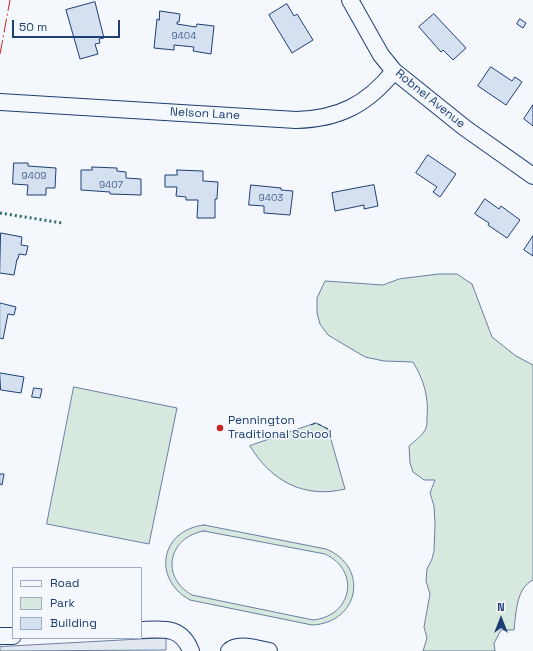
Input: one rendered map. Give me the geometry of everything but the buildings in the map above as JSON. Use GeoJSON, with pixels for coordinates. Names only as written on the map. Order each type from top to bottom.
{"type":"FeatureCollection","features":[{"type":"Feature","properties":{"kind":"street","name":"Robnel Avenue"},"geometry":{"type":"LineString","coordinates":[[350,0],[380,54],[394,71],[465,128],[533,176]]}},
{"type":"Feature","properties":{"kind":"street","name":"Nelson Lane"},"geometry":{"type":"LineString","coordinates":[[0,102],[314,120],[331,116],[358,104],[385,82],[394,71]]}},
{"type":"Feature","properties":{"kind":"street"},"geometry":{"type":"LineString","coordinates":[[142,630],[165,629],[172,631],[184,639],[191,651]]}},
{"type":"Feature","properties":{"kind":"street"},"geometry":{"type":"LineString","coordinates":[[0,636],[12,636]]}},
{"type":"Feature","properties":{"kind":"street"},"geometry":{"type":"LineString","coordinates":[[229,651],[232,648],[241,646],[268,651]]}},
{"type":"Feature","properties":{"kind":"green space"},"geometry":{"type":"Polygon","coordinates":[[[439,274],[457,274],[472,284],[492,337],[516,356],[533,365],[533,580],[527,584],[520,595],[516,609],[514,630],[501,630],[494,643],[495,651],[423,651],[427,638],[424,627],[430,594],[426,581],[427,569],[434,551],[434,506],[430,493],[435,480],[424,480],[413,472],[410,463],[409,446],[425,431],[426,427],[427,403],[423,382],[413,362],[384,361],[365,357],[328,335],[320,324],[317,313],[317,298],[325,281],[383,285],[399,279],[439,274]]]}},
{"type":"Feature","properties":{"kind":"green space"},"geometry":{"type":"Polygon","coordinates":[[[74,387],[177,408],[149,544],[47,524],[74,387]]]}},
{"type":"Feature","properties":{"kind":"green space"},"geometry":{"type":"Polygon","coordinates":[[[316,423],[328,429],[345,489],[316,491],[302,489],[290,484],[278,478],[268,469],[250,446],[316,423]]]}},
{"type":"Feature","properties":{"kind":"green space"},"geometry":{"type":"Polygon","coordinates":[[[204,525],[326,549],[340,557],[349,568],[353,580],[353,593],[349,605],[340,615],[328,622],[312,625],[190,600],[178,591],[170,580],[166,568],[166,556],[170,545],[178,536],[189,529],[204,525]],[[204,531],[192,535],[182,541],[172,558],[172,568],[175,578],[182,587],[192,595],[313,620],[326,617],[336,610],[343,602],[347,592],[347,581],[344,571],[336,562],[325,554],[204,531]]]}},
{"type":"Feature","properties":{"kind":"shaded area"},"geometry":{"type":"Polygon","coordinates":[[[166,638],[166,650],[0,651],[0,647],[166,638]]]}},
{"type":"Feature","properties":{"kind":"hedge"},"geometry":{"type":"LineString","coordinates":[[0,213],[62,223]]}},
{"type":"Feature","properties":{"kind":"fence"},"geometry":{"type":"LineString","coordinates":[[311,425],[316,423],[328,429],[329,435]]}},
{"type":"Feature","properties":{"kind":"power"},"geometry":{"type":"LineString","coordinates":[[0,54],[10,0]]}},
{"type":"Feature","properties":{"kind":"place","name":"Pennington Traditional School"},"geometry":{"type":"Point","coordinates":[220,428]}}]}
